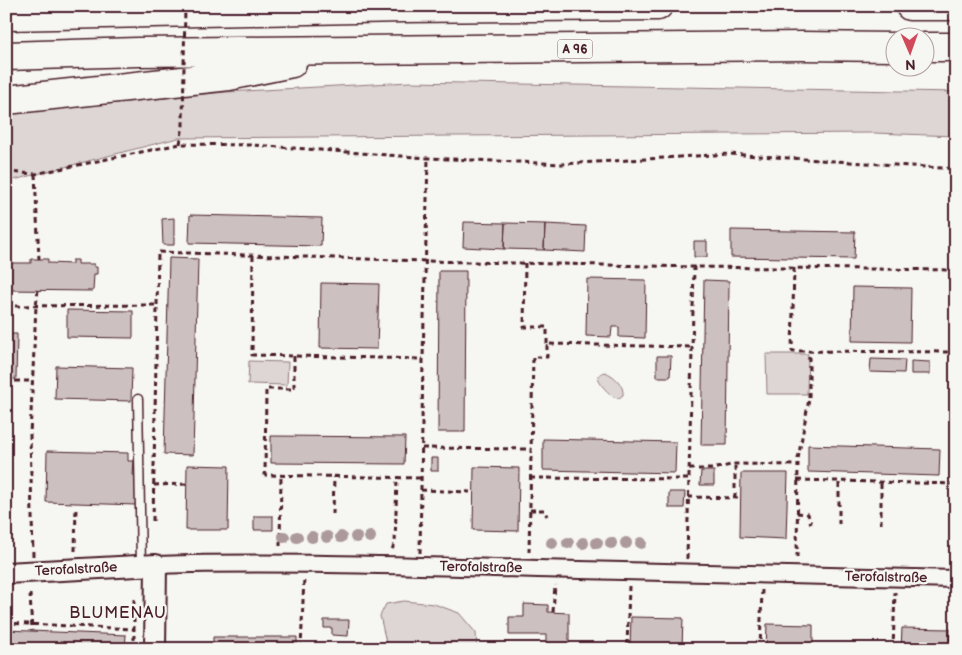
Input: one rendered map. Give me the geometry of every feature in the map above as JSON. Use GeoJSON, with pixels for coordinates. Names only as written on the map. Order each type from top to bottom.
{"type":"FeatureCollection","features":[{"type":"Feature","properties":{"kind":"highway"},"geometry":{"type":"LineString","coordinates":[[6,16],[398,7],[658,6]]}},
{"type":"Feature","properties":{"kind":"highway"},"geometry":{"type":"LineString","coordinates":[[910,6],[956,6]]}},
{"type":"Feature","properties":{"kind":"highway","name":"A 96"},"geometry":{"type":"LineString","coordinates":[[6,56],[137,52],[884,47]]}},
{"type":"Feature","properties":{"kind":"highway"},"geometry":{"type":"LineString","coordinates":[[934,47],[956,47]]}},
{"type":"Feature","properties":{"kind":"highway"},"geometry":{"type":"LineString","coordinates":[[6,100],[229,76],[350,51]]}},
{"type":"Feature","properties":{"kind":"street","name":"Terofalstraße"},"geometry":{"type":"LineString","coordinates":[[6,573],[198,564],[304,564],[956,579]]}},
{"type":"Feature","properties":{"kind":"street"},"geometry":{"type":"LineString","coordinates":[[148,566],[155,649]]}},
{"type":"Feature","properties":{"kind":"lane"},"geometry":{"type":"LineString","coordinates":[[138,399],[148,566]]}},
{"type":"Feature","properties":{"kind":"path"},"geometry":{"type":"LineString","coordinates":[[180,144],[183,124],[185,6]]}},
{"type":"Feature","properties":{"kind":"path"},"geometry":{"type":"LineString","coordinates":[[6,172],[35,174],[180,144],[253,145],[428,158],[563,164],[729,154],[956,169]]}},
{"type":"Feature","properties":{"kind":"path"},"geometry":{"type":"LineString","coordinates":[[420,566],[428,158]]}},
{"type":"Feature","properties":{"kind":"path"},"geometry":{"type":"LineString","coordinates":[[35,174],[39,259]]}},
{"type":"Feature","properties":{"kind":"path"},"geometry":{"type":"LineString","coordinates":[[153,530],[158,252],[425,261],[956,270]]}},
{"type":"Feature","properties":{"kind":"path"},"geometry":{"type":"LineString","coordinates":[[253,255],[252,355],[423,359]]}},
{"type":"Feature","properties":{"kind":"path"},"geometry":{"type":"LineString","coordinates":[[525,263],[524,327],[547,328],[547,357],[533,357],[529,552]]}},
{"type":"Feature","properties":{"kind":"path"},"geometry":{"type":"LineString","coordinates":[[686,572],[694,267]]}},
{"type":"Feature","properties":{"kind":"path"},"geometry":{"type":"LineString","coordinates":[[794,268],[792,351],[956,352]]}},
{"type":"Feature","properties":{"kind":"path"},"geometry":{"type":"LineString","coordinates":[[35,572],[30,434],[38,290]]}},
{"type":"Feature","properties":{"kind":"path"},"geometry":{"type":"LineString","coordinates":[[6,306],[157,305]]}},
{"type":"Feature","properties":{"kind":"path"},"geometry":{"type":"LineString","coordinates":[[547,344],[692,347]]}},
{"type":"Feature","properties":{"kind":"path"},"geometry":{"type":"LineString","coordinates":[[797,558],[798,459],[809,400],[809,351]]}},
{"type":"Feature","properties":{"kind":"path"},"geometry":{"type":"LineString","coordinates":[[294,356],[294,389],[266,388],[265,475],[421,478]]}},
{"type":"Feature","properties":{"kind":"path"},"geometry":{"type":"LineString","coordinates":[[6,381],[33,381]]}},
{"type":"Feature","properties":{"kind":"path"},"geometry":{"type":"LineString","coordinates":[[422,448],[531,449]]}},
{"type":"Feature","properties":{"kind":"path"},"geometry":{"type":"LineString","coordinates":[[689,469],[713,469],[735,464],[798,465]]}},
{"type":"Feature","properties":{"kind":"path"},"geometry":{"type":"LineString","coordinates":[[735,464],[735,498]]}},
{"type":"Feature","properties":{"kind":"path"},"geometry":{"type":"LineString","coordinates":[[280,476],[280,546]]}},
{"type":"Feature","properties":{"kind":"path"},"geometry":{"type":"LineString","coordinates":[[333,514],[334,476]]}},
{"type":"Feature","properties":{"kind":"path"},"geometry":{"type":"LineString","coordinates":[[392,548],[395,544],[397,478]]}},
{"type":"Feature","properties":{"kind":"path"},"geometry":{"type":"LineString","coordinates":[[530,478],[689,480]]}},
{"type":"Feature","properties":{"kind":"path"},"geometry":{"type":"LineString","coordinates":[[798,480],[956,484]]}},
{"type":"Feature","properties":{"kind":"path"},"geometry":{"type":"LineString","coordinates":[[839,481],[839,524]]}},
{"type":"Feature","properties":{"kind":"path"},"geometry":{"type":"LineString","coordinates":[[881,482],[881,524]]}},
{"type":"Feature","properties":{"kind":"path"},"geometry":{"type":"LineString","coordinates":[[154,486],[187,484]]}},
{"type":"Feature","properties":{"kind":"path"},"geometry":{"type":"LineString","coordinates":[[421,490],[470,492]]}},
{"type":"Feature","properties":{"kind":"path"},"geometry":{"type":"LineString","coordinates":[[688,497],[741,498]]}},
{"type":"Feature","properties":{"kind":"path"},"geometry":{"type":"LineString","coordinates":[[74,551],[76,506]]}},
{"type":"Feature","properties":{"kind":"path"},"geometry":{"type":"LineString","coordinates":[[530,510],[544,510],[547,516]]}},
{"type":"Feature","properties":{"kind":"path"},"geometry":{"type":"LineString","coordinates":[[797,514],[808,514],[811,524]]}},
{"type":"Feature","properties":{"kind":"path"},"geometry":{"type":"LineString","coordinates":[[304,564],[301,647],[305,649]]}},
{"type":"Feature","properties":{"kind":"path"},"geometry":{"type":"LineString","coordinates":[[553,612],[556,569]]}},
{"type":"Feature","properties":{"kind":"path"},"geometry":{"type":"LineString","coordinates":[[630,571],[627,648],[630,648]]}},
{"type":"Feature","properties":{"kind":"path"},"geometry":{"type":"LineString","coordinates":[[760,649],[763,574]]}},
{"type":"Feature","properties":{"kind":"path"},"geometry":{"type":"LineString","coordinates":[[894,649],[896,577]]}},
{"type":"Feature","properties":{"kind":"path"},"geometry":{"type":"LineString","coordinates":[[30,594],[32,631]]}},
{"type":"Feature","properties":{"kind":"path"},"geometry":{"type":"LineString","coordinates":[[134,595],[134,649]]}},
{"type":"Feature","properties":{"kind":"path"},"geometry":{"type":"LineString","coordinates":[[6,623],[134,629]]}},
{"type":"Feature","properties":{"kind":"shaded area"},"geometry":{"type":"Polygon","coordinates":[[[410,82],[956,92],[956,136],[874,133],[178,138],[6,182],[6,114],[226,92],[410,82]]]}},
{"type":"Feature","properties":{"kind":"shaded area"},"geometry":{"type":"Polygon","coordinates":[[[766,354],[808,354],[807,394],[767,394],[766,354]]]}},
{"type":"Feature","properties":{"kind":"shaded area"},"geometry":{"type":"Polygon","coordinates":[[[249,361],[288,362],[287,385],[248,384],[249,361]]]}},
{"type":"Feature","properties":{"kind":"shaded area"},"geometry":{"type":"Polygon","coordinates":[[[605,372],[615,378],[620,384],[623,395],[619,398],[613,397],[601,384],[599,377],[605,372]]]}},
{"type":"Feature","properties":{"kind":"shaded area"},"geometry":{"type":"Polygon","coordinates":[[[404,601],[434,604],[459,613],[476,633],[477,649],[392,649],[386,642],[380,616],[386,604],[404,601]]]}},
{"type":"Feature","properties":{"kind":"building"},"geometry":{"type":"Polygon","coordinates":[[[190,215],[322,218],[321,246],[189,243],[190,215]]]}},
{"type":"Feature","properties":{"kind":"building"},"geometry":{"type":"Polygon","coordinates":[[[174,218],[174,245],[163,245],[162,219],[174,218]]]}},
{"type":"Feature","properties":{"kind":"building"},"geometry":{"type":"Polygon","coordinates":[[[464,222],[505,223],[504,249],[463,247],[464,222]]]}},
{"type":"Feature","properties":{"kind":"building"},"geometry":{"type":"Polygon","coordinates":[[[505,223],[545,224],[544,250],[504,249],[505,223]]]}},
{"type":"Feature","properties":{"kind":"building"},"geometry":{"type":"Polygon","coordinates":[[[545,224],[586,226],[585,252],[544,250],[545,224]]]}},
{"type":"Feature","properties":{"kind":"building"},"geometry":{"type":"Polygon","coordinates":[[[731,230],[855,232],[854,259],[731,257],[731,230]]]}},
{"type":"Feature","properties":{"kind":"building"},"geometry":{"type":"Polygon","coordinates":[[[694,241],[707,241],[707,257],[694,257],[694,241]]]}},
{"type":"Feature","properties":{"kind":"building"},"geometry":{"type":"Polygon","coordinates":[[[169,258],[198,259],[193,455],[164,454],[169,258]]]}},
{"type":"Feature","properties":{"kind":"building"},"geometry":{"type":"Polygon","coordinates":[[[6,259],[8,259],[8,263],[31,263],[31,259],[48,259],[48,263],[72,264],[72,260],[78,260],[78,264],[94,264],[94,267],[97,267],[97,274],[94,274],[93,291],[6,290],[6,259]]]}},
{"type":"Feature","properties":{"kind":"building"},"geometry":{"type":"Polygon","coordinates":[[[439,271],[466,271],[465,432],[438,432],[439,271]]]}},
{"type":"Feature","properties":{"kind":"building"},"geometry":{"type":"Polygon","coordinates":[[[587,279],[646,280],[645,338],[619,337],[619,327],[612,327],[611,337],[586,336],[587,279]]]}},
{"type":"Feature","properties":{"kind":"building"},"geometry":{"type":"Polygon","coordinates":[[[704,280],[729,281],[727,445],[701,445],[704,280]]]}},
{"type":"Feature","properties":{"kind":"building"},"geometry":{"type":"Polygon","coordinates":[[[321,283],[379,284],[377,349],[320,348],[321,283]]]}},
{"type":"Feature","properties":{"kind":"building"},"geometry":{"type":"Polygon","coordinates":[[[853,287],[911,288],[910,342],[852,341],[853,287]]]}},
{"type":"Feature","properties":{"kind":"building"},"geometry":{"type":"Polygon","coordinates":[[[67,310],[133,311],[133,338],[67,337],[67,310]]]}},
{"type":"Feature","properties":{"kind":"building"},"geometry":{"type":"Polygon","coordinates":[[[6,334],[17,334],[16,379],[6,379],[6,334]]]}},
{"type":"Feature","properties":{"kind":"building"},"geometry":{"type":"Polygon","coordinates":[[[657,356],[671,356],[670,377],[657,377],[657,356]]]}},
{"type":"Feature","properties":{"kind":"building"},"geometry":{"type":"Polygon","coordinates":[[[871,359],[905,360],[904,373],[870,372],[871,359]]]}},
{"type":"Feature","properties":{"kind":"building"},"geometry":{"type":"Polygon","coordinates":[[[911,361],[930,362],[930,374],[911,374],[911,361]]]}},
{"type":"Feature","properties":{"kind":"building"},"geometry":{"type":"Polygon","coordinates":[[[56,366],[132,368],[131,401],[55,399],[56,366]]]}},
{"type":"Feature","properties":{"kind":"building"},"geometry":{"type":"Polygon","coordinates":[[[271,436],[405,437],[404,464],[271,463],[271,436]]]}},
{"type":"Feature","properties":{"kind":"building"},"geometry":{"type":"Polygon","coordinates":[[[543,439],[676,442],[675,473],[543,470],[543,439]]]}},
{"type":"Feature","properties":{"kind":"building"},"geometry":{"type":"Polygon","coordinates":[[[808,445],[940,449],[939,476],[808,472],[808,445]]]}},
{"type":"Feature","properties":{"kind":"building"},"geometry":{"type":"Polygon","coordinates":[[[47,451],[128,453],[128,461],[134,461],[133,475],[137,476],[136,505],[46,502],[47,451]]]}},
{"type":"Feature","properties":{"kind":"building"},"geometry":{"type":"Polygon","coordinates":[[[431,458],[438,458],[438,471],[431,471],[431,458]]]}},
{"type":"Feature","properties":{"kind":"building"},"geometry":{"type":"Polygon","coordinates":[[[187,465],[229,466],[228,530],[186,530],[187,465]]]}},
{"type":"Feature","properties":{"kind":"building"},"geometry":{"type":"Polygon","coordinates":[[[474,467],[519,468],[518,531],[473,530],[474,467]]]}},
{"type":"Feature","properties":{"kind":"building"},"geometry":{"type":"Polygon","coordinates":[[[701,471],[714,471],[714,485],[700,485],[701,471]]]}},
{"type":"Feature","properties":{"kind":"building"},"geometry":{"type":"Polygon","coordinates":[[[741,473],[788,473],[786,539],[740,537],[741,473]]]}},
{"type":"Feature","properties":{"kind":"building"},"geometry":{"type":"Polygon","coordinates":[[[669,492],[685,492],[684,508],[669,508],[669,492]]]}},
{"type":"Feature","properties":{"kind":"building"},"geometry":{"type":"Polygon","coordinates":[[[254,516],[273,516],[273,530],[254,530],[254,516]]]}},
{"type":"Feature","properties":{"kind":"building"},"geometry":{"type":"Polygon","coordinates":[[[524,604],[548,605],[548,612],[569,613],[569,649],[546,649],[546,635],[509,635],[509,617],[524,617],[524,604]]]}},
{"type":"Feature","properties":{"kind":"building"},"geometry":{"type":"Polygon","coordinates":[[[631,617],[683,618],[682,649],[630,649],[631,617]]]}},
{"type":"Feature","properties":{"kind":"building"},"geometry":{"type":"Polygon","coordinates":[[[324,620],[349,620],[348,636],[332,635],[332,628],[324,628],[324,620]]]}},
{"type":"Feature","properties":{"kind":"building"},"geometry":{"type":"Polygon","coordinates":[[[767,624],[813,625],[813,649],[766,649],[767,624]]]}},
{"type":"Feature","properties":{"kind":"building"},"geometry":{"type":"Polygon","coordinates":[[[902,628],[950,629],[949,649],[901,649],[902,628]]]}},
{"type":"Feature","properties":{"kind":"building"},"geometry":{"type":"Polygon","coordinates":[[[6,630],[126,635],[125,649],[6,649],[6,630]]]}},
{"type":"Feature","properties":{"kind":"building"},"geometry":{"type":"Polygon","coordinates":[[[213,637],[297,637],[297,649],[213,649],[213,637]]]}},
{"type":"Feature","properties":{"kind":"district","name":"BLUMENAU"},"geometry":{"type":"Point","coordinates":[118,613]}}]}
